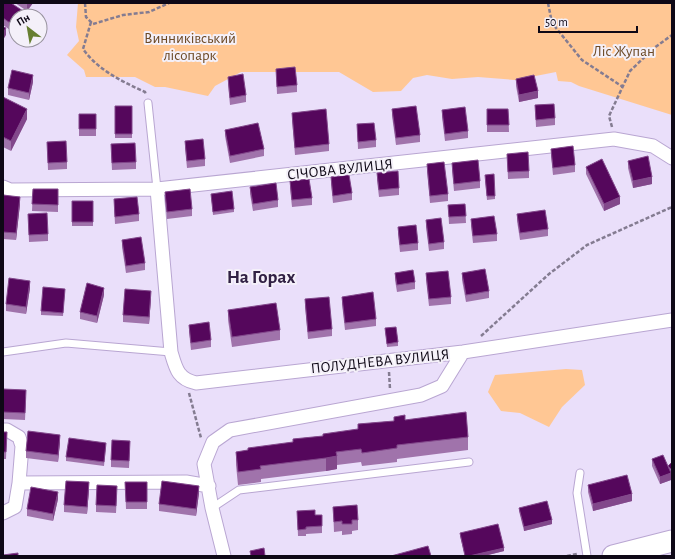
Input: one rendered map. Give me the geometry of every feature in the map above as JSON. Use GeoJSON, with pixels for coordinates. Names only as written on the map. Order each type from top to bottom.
{"type":"FeatureCollection","features":[{"type":"Feature","properties":{"kind":"main road"},"geometry":{"type":"LineString","coordinates":[[613,556],[672,541]]}},
{"type":"Feature","properties":{"kind":"street","name":"СІЧОВА ВУЛИЦЯ"},"geometry":{"type":"LineString","coordinates":[[3,187],[10,190],[157,189],[614,139],[653,146],[672,158]]}},
{"type":"Feature","properties":{"kind":"street"},"geometry":{"type":"LineString","coordinates":[[157,189],[171,352],[180,376],[186,381]]}},
{"type":"Feature","properties":{"kind":"street"},"geometry":{"type":"LineString","coordinates":[[463,352],[672,320]]}},
{"type":"Feature","properties":{"kind":"street","name":"ПОЛУДНЕВА ВУЛИЦЯ"},"geometry":{"type":"LineString","coordinates":[[186,381],[196,383],[463,352]]}},
{"type":"Feature","properties":{"kind":"street","name":"ПОЛУДНЕВА ВУЛИЦЯ"},"geometry":{"type":"LineString","coordinates":[[224,556],[212,508],[204,464],[213,442],[230,430],[421,395],[442,386],[463,352]]}},
{"type":"Feature","properties":{"kind":"street"},"geometry":{"type":"LineString","coordinates":[[3,430],[7,430],[18,437],[22,446],[19,483],[15,507],[3,512]]}},
{"type":"Feature","properties":{"kind":"street"},"geometry":{"type":"LineString","coordinates":[[19,483],[186,482],[208,486]]}},
{"type":"Feature","properties":{"kind":"lane"},"geometry":{"type":"LineString","coordinates":[[148,103],[157,189]]}},
{"type":"Feature","properties":{"kind":"lane"},"geometry":{"type":"LineString","coordinates":[[3,352],[66,343],[171,352]]}},
{"type":"Feature","properties":{"kind":"lane"},"geometry":{"type":"LineString","coordinates":[[212,508],[239,490],[469,462]]}},
{"type":"Feature","properties":{"kind":"lane"},"geometry":{"type":"LineString","coordinates":[[580,473],[577,493],[587,556]]}},
{"type":"Feature","properties":{"kind":"path"},"geometry":{"type":"LineString","coordinates":[[85,3],[86,17],[93,24],[123,15],[149,12],[169,3]]}},
{"type":"Feature","properties":{"kind":"path"},"geometry":{"type":"LineString","coordinates":[[548,3],[552,23],[582,60],[623,87]]}},
{"type":"Feature","properties":{"kind":"path"},"geometry":{"type":"LineString","coordinates":[[91,22],[83,49],[97,66],[127,84],[145,92],[148,103]]}},
{"type":"Feature","properties":{"kind":"path"},"geometry":{"type":"LineString","coordinates":[[614,139],[610,116],[630,71],[654,48],[672,35]]}},
{"type":"Feature","properties":{"kind":"path"},"geometry":{"type":"LineString","coordinates":[[463,352],[550,274],[587,245],[672,207]]}},
{"type":"Feature","properties":{"kind":"path"},"geometry":{"type":"LineString","coordinates":[[186,381],[200,437],[211,448]]}},
{"type":"Feature","properties":{"kind":"green space","name":"Ліс Жупан"},"geometry":{"type":"Polygon","coordinates":[[[78,3],[672,3],[672,115],[579,86],[571,82],[558,81],[556,72],[515,80],[478,77],[452,79],[427,75],[413,78],[401,91],[373,92],[339,72],[241,72],[215,86],[208,96],[165,87],[155,87],[135,77],[86,77],[84,70],[67,55],[79,41],[76,27],[78,3]]]}},
{"type":"Feature","properties":{"kind":"green space"},"geometry":{"type":"Polygon","coordinates":[[[566,369],[582,370],[585,385],[562,407],[549,427],[520,413],[501,411],[488,392],[495,375],[566,369]]]}},
{"type":"Feature","properties":{"kind":"building"},"geometry":{"type":"Polygon","coordinates":[[[11,3],[18,8],[8,8],[8,22],[3,18],[3,4],[11,3]]]}},
{"type":"Feature","properties":{"kind":"building"},"geometry":{"type":"Polygon","coordinates":[[[295,67],[297,85],[277,87],[276,69],[295,67]]]}},
{"type":"Feature","properties":{"kind":"building"},"geometry":{"type":"Polygon","coordinates":[[[12,70],[33,75],[29,93],[8,88],[12,70]]]}},
{"type":"Feature","properties":{"kind":"building"},"geometry":{"type":"Polygon","coordinates":[[[243,74],[246,95],[230,98],[228,77],[243,74]]]}},
{"type":"Feature","properties":{"kind":"building"},"geometry":{"type":"Polygon","coordinates":[[[534,75],[538,91],[519,95],[516,79],[534,75]]]}},
{"type":"Feature","properties":{"kind":"building"},"geometry":{"type":"Polygon","coordinates":[[[3,97],[27,109],[11,141],[3,137],[3,97]]]}},
{"type":"Feature","properties":{"kind":"building"},"geometry":{"type":"Polygon","coordinates":[[[554,104],[555,118],[536,120],[535,105],[554,104]]]}},
{"type":"Feature","properties":{"kind":"building"},"geometry":{"type":"Polygon","coordinates":[[[115,106],[132,106],[132,134],[115,134],[115,106]]]}},
{"type":"Feature","properties":{"kind":"building"},"geometry":{"type":"Polygon","coordinates":[[[416,106],[420,135],[396,138],[392,109],[416,106]]]}},
{"type":"Feature","properties":{"kind":"building"},"geometry":{"type":"Polygon","coordinates":[[[465,107],[468,131],[445,134],[442,110],[465,107]]]}},
{"type":"Feature","properties":{"kind":"building"},"geometry":{"type":"Polygon","coordinates":[[[326,109],[329,144],[295,148],[292,113],[326,109]]]}},
{"type":"Feature","properties":{"kind":"building"},"geometry":{"type":"Polygon","coordinates":[[[487,109],[508,109],[509,125],[487,125],[487,109]]]}},
{"type":"Feature","properties":{"kind":"building"},"geometry":{"type":"Polygon","coordinates":[[[79,114],[96,114],[96,129],[79,129],[79,114]]]}},
{"type":"Feature","properties":{"kind":"building"},"geometry":{"type":"Polygon","coordinates":[[[258,123],[264,149],[230,156],[225,130],[258,123]]]}},
{"type":"Feature","properties":{"kind":"building"},"geometry":{"type":"Polygon","coordinates":[[[374,123],[376,140],[358,142],[357,124],[374,123]]]}},
{"type":"Feature","properties":{"kind":"building"},"geometry":{"type":"Polygon","coordinates":[[[203,139],[205,159],[187,161],[185,141],[203,139]]]}},
{"type":"Feature","properties":{"kind":"building"},"geometry":{"type":"Polygon","coordinates":[[[66,141],[67,162],[48,163],[47,142],[66,141]]]}},
{"type":"Feature","properties":{"kind":"building"},"geometry":{"type":"Polygon","coordinates":[[[135,143],[136,162],[112,163],[111,144],[135,143]]]}},
{"type":"Feature","properties":{"kind":"building"},"geometry":{"type":"Polygon","coordinates":[[[573,146],[575,165],[553,168],[551,149],[573,146]]]}},
{"type":"Feature","properties":{"kind":"building"},"geometry":{"type":"Polygon","coordinates":[[[528,152],[529,171],[508,172],[507,154],[528,152]]]}},
{"type":"Feature","properties":{"kind":"building"},"geometry":{"type":"Polygon","coordinates":[[[648,156],[652,177],[633,181],[628,161],[648,156]]]}},
{"type":"Feature","properties":{"kind":"building"},"geometry":{"type":"Polygon","coordinates":[[[602,159],[620,197],[604,204],[586,167],[602,159]]]}},
{"type":"Feature","properties":{"kind":"building"},"geometry":{"type":"Polygon","coordinates":[[[478,160],[480,181],[454,184],[452,163],[478,160]]]}},
{"type":"Feature","properties":{"kind":"building"},"geometry":{"type":"Polygon","coordinates":[[[444,162],[448,194],[430,196],[427,164],[444,162]]]}},
{"type":"Feature","properties":{"kind":"building"},"geometry":{"type":"Polygon","coordinates":[[[398,171],[399,188],[379,190],[377,173],[398,171]]]}},
{"type":"Feature","properties":{"kind":"building"},"geometry":{"type":"Polygon","coordinates":[[[494,174],[495,196],[487,196],[485,175],[494,174]]]}},
{"type":"Feature","properties":{"kind":"building"},"geometry":{"type":"Polygon","coordinates":[[[349,175],[352,193],[333,196],[331,177],[349,175]]]}},
{"type":"Feature","properties":{"kind":"building"},"geometry":{"type":"Polygon","coordinates":[[[309,179],[312,198],[292,200],[290,181],[309,179]]]}},
{"type":"Feature","properties":{"kind":"building"},"geometry":{"type":"Polygon","coordinates":[[[276,183],[278,200],[253,204],[250,187],[276,183]]]}},
{"type":"Feature","properties":{"kind":"building"},"geometry":{"type":"Polygon","coordinates":[[[33,189],[58,189],[58,205],[32,204],[33,189]]]}},
{"type":"Feature","properties":{"kind":"building"},"geometry":{"type":"Polygon","coordinates":[[[190,189],[192,209],[167,212],[165,192],[190,189]]]}},
{"type":"Feature","properties":{"kind":"building"},"geometry":{"type":"Polygon","coordinates":[[[232,191],[234,209],[213,212],[211,194],[232,191]]]}},
{"type":"Feature","properties":{"kind":"building"},"geometry":{"type":"Polygon","coordinates":[[[3,195],[20,197],[16,233],[3,232],[3,195]]]}},
{"type":"Feature","properties":{"kind":"building"},"geometry":{"type":"Polygon","coordinates":[[[137,197],[139,214],[115,217],[114,199],[137,197]]]}},
{"type":"Feature","properties":{"kind":"building"},"geometry":{"type":"Polygon","coordinates":[[[72,201],[93,201],[93,222],[72,222],[72,201]]]}},
{"type":"Feature","properties":{"kind":"building"},"geometry":{"type":"Polygon","coordinates":[[[465,204],[466,216],[449,217],[448,205],[465,204]]]}},
{"type":"Feature","properties":{"kind":"building"},"geometry":{"type":"Polygon","coordinates":[[[545,210],[548,229],[520,233],[517,214],[545,210]]]}},
{"type":"Feature","properties":{"kind":"building"},"geometry":{"type":"Polygon","coordinates":[[[47,213],[48,234],[29,235],[28,214],[47,213]]]}},
{"type":"Feature","properties":{"kind":"building"},"geometry":{"type":"Polygon","coordinates":[[[494,216],[497,234],[473,236],[471,219],[494,216]]]}},
{"type":"Feature","properties":{"kind":"building"},"geometry":{"type":"Polygon","coordinates":[[[441,218],[444,242],[429,244],[426,220],[441,218]]]}},
{"type":"Feature","properties":{"kind":"building"},"geometry":{"type":"Polygon","coordinates":[[[416,225],[418,243],[400,245],[398,227],[416,225]]]}},
{"type":"Feature","properties":{"kind":"building"},"geometry":{"type":"Polygon","coordinates":[[[141,237],[145,263],[126,266],[122,240],[141,237]]]}},
{"type":"Feature","properties":{"kind":"building"},"geometry":{"type":"Polygon","coordinates":[[[485,269],[489,291],[466,295],[462,273],[485,269]]]}},
{"type":"Feature","properties":{"kind":"building"},"geometry":{"type":"Polygon","coordinates":[[[413,270],[415,282],[397,285],[395,273],[413,270]]]}},
{"type":"Feature","properties":{"kind":"building"},"geometry":{"type":"Polygon","coordinates":[[[448,271],[451,297],[429,299],[426,273],[448,271]]]}},
{"type":"Feature","properties":{"kind":"building"},"geometry":{"type":"Polygon","coordinates":[[[9,278],[30,281],[26,307],[6,304],[9,278]]]}},
{"type":"Feature","properties":{"kind":"building"},"geometry":{"type":"Polygon","coordinates":[[[87,283],[104,288],[97,316],[80,312],[87,283]]]}},
{"type":"Feature","properties":{"kind":"building"},"geometry":{"type":"Polygon","coordinates":[[[43,287],[65,289],[63,313],[41,311],[43,287]]]}},
{"type":"Feature","properties":{"kind":"building"},"geometry":{"type":"Polygon","coordinates":[[[125,289],[151,291],[149,317],[123,315],[125,289]]]}},
{"type":"Feature","properties":{"kind":"building"},"geometry":{"type":"Polygon","coordinates":[[[373,292],[376,319],[345,323],[342,297],[373,292]]]}},
{"type":"Feature","properties":{"kind":"building"},"geometry":{"type":"Polygon","coordinates":[[[329,297],[332,329],[308,332],[305,299],[329,297]]]}},
{"type":"Feature","properties":{"kind":"building"},"geometry":{"type":"Polygon","coordinates":[[[276,303],[280,330],[232,337],[228,310],[276,303]]]}},
{"type":"Feature","properties":{"kind":"building"},"geometry":{"type":"Polygon","coordinates":[[[209,322],[211,340],[191,343],[189,325],[209,322]]]}},
{"type":"Feature","properties":{"kind":"building"},"geometry":{"type":"Polygon","coordinates":[[[396,327],[398,342],[387,344],[385,328],[396,327]]]}},
{"type":"Feature","properties":{"kind":"building"},"geometry":{"type":"Polygon","coordinates":[[[3,389],[26,390],[25,413],[3,412],[3,389]]]}},
{"type":"Feature","properties":{"kind":"building"},"geometry":{"type":"Polygon","coordinates":[[[466,412],[468,437],[397,445],[397,448],[362,453],[361,449],[336,452],[337,456],[260,466],[261,469],[238,472],[236,452],[248,450],[248,448],[293,442],[293,439],[323,436],[323,434],[358,429],[358,424],[394,421],[394,417],[405,415],[405,420],[466,412]]]}},
{"type":"Feature","properties":{"kind":"building"},"geometry":{"type":"Polygon","coordinates":[[[28,431],[60,435],[58,455],[26,451],[28,431]]]}},
{"type":"Feature","properties":{"kind":"building"},"geometry":{"type":"Polygon","coordinates":[[[3,432],[7,432],[6,452],[3,452],[3,432]]]}},
{"type":"Feature","properties":{"kind":"building"},"geometry":{"type":"Polygon","coordinates":[[[69,438],[106,443],[104,462],[66,457],[69,438]]]}},
{"type":"Feature","properties":{"kind":"building"},"geometry":{"type":"Polygon","coordinates":[[[112,440],[130,441],[129,461],[111,460],[112,440]]]}},
{"type":"Feature","properties":{"kind":"building"},"geometry":{"type":"Polygon","coordinates":[[[663,455],[671,473],[660,477],[652,459],[663,455]]]}},
{"type":"Feature","properties":{"kind":"building"},"geometry":{"type":"Polygon","coordinates":[[[672,462],[672,470],[668,466],[672,462]]]}},
{"type":"Feature","properties":{"kind":"building"},"geometry":{"type":"Polygon","coordinates":[[[627,475],[632,494],[593,504],[588,485],[627,475]]]}},
{"type":"Feature","properties":{"kind":"building"},"geometry":{"type":"Polygon","coordinates":[[[66,481],[89,482],[87,507],[64,505],[66,481]]]}},
{"type":"Feature","properties":{"kind":"building"},"geometry":{"type":"Polygon","coordinates":[[[162,481],[199,486],[196,509],[159,504],[162,481]]]}},
{"type":"Feature","properties":{"kind":"building"},"geometry":{"type":"Polygon","coordinates":[[[125,482],[147,482],[147,502],[126,502],[125,482]]]}},
{"type":"Feature","properties":{"kind":"building"},"geometry":{"type":"Polygon","coordinates":[[[97,485],[117,486],[116,506],[96,505],[97,485]]]}},
{"type":"Feature","properties":{"kind":"building"},"geometry":{"type":"Polygon","coordinates":[[[31,487],[58,492],[53,514],[27,509],[31,487]]]}},
{"type":"Feature","properties":{"kind":"building"},"geometry":{"type":"Polygon","coordinates":[[[547,501],[552,520],[524,527],[519,508],[547,501]]]}},
{"type":"Feature","properties":{"kind":"building"},"geometry":{"type":"Polygon","coordinates":[[[357,505],[358,520],[352,520],[352,524],[342,524],[342,521],[334,522],[333,507],[357,505]]]}},
{"type":"Feature","properties":{"kind":"building"},"geometry":{"type":"Polygon","coordinates":[[[315,510],[315,515],[322,515],[322,526],[306,527],[306,529],[298,530],[297,511],[315,510]]]}},
{"type":"Feature","properties":{"kind":"building"},"geometry":{"type":"Polygon","coordinates":[[[498,524],[504,548],[465,556],[460,533],[498,524]]]}},
{"type":"Feature","properties":{"kind":"building"},"geometry":{"type":"Polygon","coordinates":[[[428,546],[431,556],[391,556],[428,546]]]}},
{"type":"Feature","properties":{"kind":"building"},"geometry":{"type":"Polygon","coordinates":[[[264,548],[265,556],[251,556],[250,551],[264,548]]]}},
{"type":"Feature","properties":{"kind":"building"},"geometry":{"type":"Polygon","coordinates":[[[18,553],[18,556],[3,556],[3,555],[18,553]]]}},
{"type":"Feature","properties":{"kind":"district","name":"На Горах"},"geometry":{"type":"Point","coordinates":[261,276]}},
{"type":"Feature","properties":{"kind":"park label","name":"Винниківський лісопарк"},"geometry":{"type":"Point","coordinates":[190,46]}}]}
